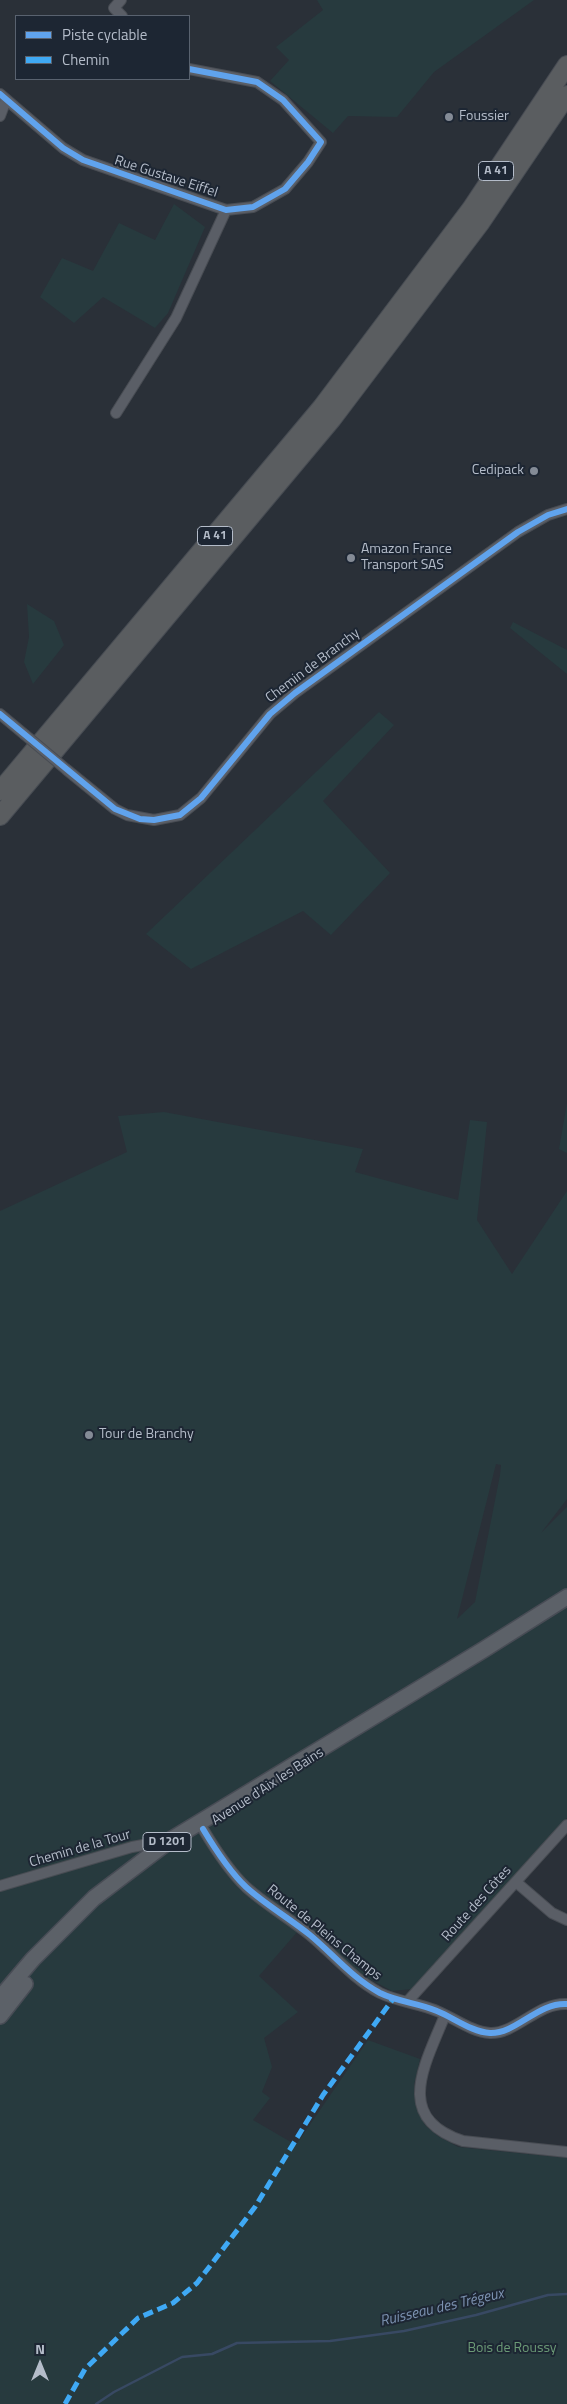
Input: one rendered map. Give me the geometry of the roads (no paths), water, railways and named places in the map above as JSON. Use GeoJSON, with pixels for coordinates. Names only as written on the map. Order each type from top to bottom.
{"type":"FeatureCollection","features":[{"type":"Feature","properties":{"kind":"highway","name":"A 41"},"geometry":{"type":"LineString","coordinates":[[0,791],[322,407],[466,217],[567,65]]}},
{"type":"Feature","properties":{"kind":"highway","name":"A 41"},"geometry":{"type":"LineString","coordinates":[[0,816],[332,419],[481,222],[567,95]]}},
{"type":"Feature","properties":{"kind":"highway"},"geometry":{"type":"LineString","coordinates":[[0,827],[60,745]]}},
{"type":"Feature","properties":{"kind":"main road","name":"Avenue d'Aix les Bains"},"geometry":{"type":"LineString","coordinates":[[0,1998],[33,1959],[94,1898],[169,1840],[363,1724],[567,1597]]}},
{"type":"Feature","properties":{"kind":"main road","name":"Avenue d'Aix les Bains"},"geometry":{"type":"LineString","coordinates":[[0,2016],[44,1960],[106,1899],[170,1849],[312,1759],[363,1724]]}},
{"type":"Feature","properties":{"kind":"street"},"geometry":{"type":"LineString","coordinates":[[105,0],[121,15]]}},
{"type":"Feature","properties":{"kind":"street"},"geometry":{"type":"LineString","coordinates":[[114,8],[121,0]]}},
{"type":"Feature","properties":{"kind":"street","name":"Rue Gustave Eiffel"},"geometry":{"type":"LineString","coordinates":[[3,97],[63,148],[83,160],[226,210],[253,207],[285,188],[308,162],[321,142],[282,100],[257,82],[190,69]]}},
{"type":"Feature","properties":{"kind":"street"},"geometry":{"type":"LineString","coordinates":[[0,116],[3,97]]}},
{"type":"Feature","properties":{"kind":"street"},"geometry":{"type":"LineString","coordinates":[[116,413],[176,318],[226,210]]}},
{"type":"Feature","properties":{"kind":"street","name":"Chemin de Branchy"},"geometry":{"type":"LineString","coordinates":[[0,714],[115,809],[127,815],[154,820],[180,814],[201,798],[270,714],[295,693],[518,532],[548,515],[567,509]]}},
{"type":"Feature","properties":{"kind":"street","name":"Route des Côtes"},"geometry":{"type":"LineString","coordinates":[[407,2002],[567,1825]]}},
{"type":"Feature","properties":{"kind":"street","name":"Route de Pleins Champs"},"geometry":{"type":"LineString","coordinates":[[203,1829],[235,1875],[253,1893],[311,1936],[356,1978],[381,1994],[425,2006],[475,2029],[491,2033],[509,2027],[548,2006],[567,2004]]}},
{"type":"Feature","properties":{"kind":"street","name":"Chemin de la Tour"},"geometry":{"type":"LineString","coordinates":[[0,1886],[132,1848],[169,1840]]}},
{"type":"Feature","properties":{"kind":"street"},"geometry":{"type":"LineString","coordinates":[[516,1882],[552,1913],[567,1920]]}},
{"type":"Feature","properties":{"kind":"street"},"geometry":{"type":"LineString","coordinates":[[445,2014],[422,2070],[419,2088],[422,2106],[429,2120],[450,2137],[464,2141],[567,2152]]}},
{"type":"Feature","properties":{"kind":"waterway","name":"Ruisseau des Trégeux"},"geometry":{"type":"LineString","coordinates":[[96,2404],[114,2392],[182,2357],[212,2354],[237,2343],[330,2341],[404,2331],[476,2315],[548,2295],[567,2294]]}},
{"type":"Feature","properties":{"kind":"place","name":"Foussier"},"geometry":{"type":"Point","coordinates":[449,117]}},
{"type":"Feature","properties":{"kind":"place","name":"Cedipack"},"geometry":{"type":"Point","coordinates":[534,471]}},
{"type":"Feature","properties":{"kind":"place","name":"Amazon France Transport SAS"},"geometry":{"type":"Point","coordinates":[351,558]}},
{"type":"Feature","properties":{"kind":"place","name":"Tour de Branchy"},"geometry":{"type":"Point","coordinates":[89,1435]}},
{"type":"Feature","properties":{"kind":"park label","name":"Bois de Roussy"},"geometry":{"type":"Point","coordinates":[512,2349]}}]}
